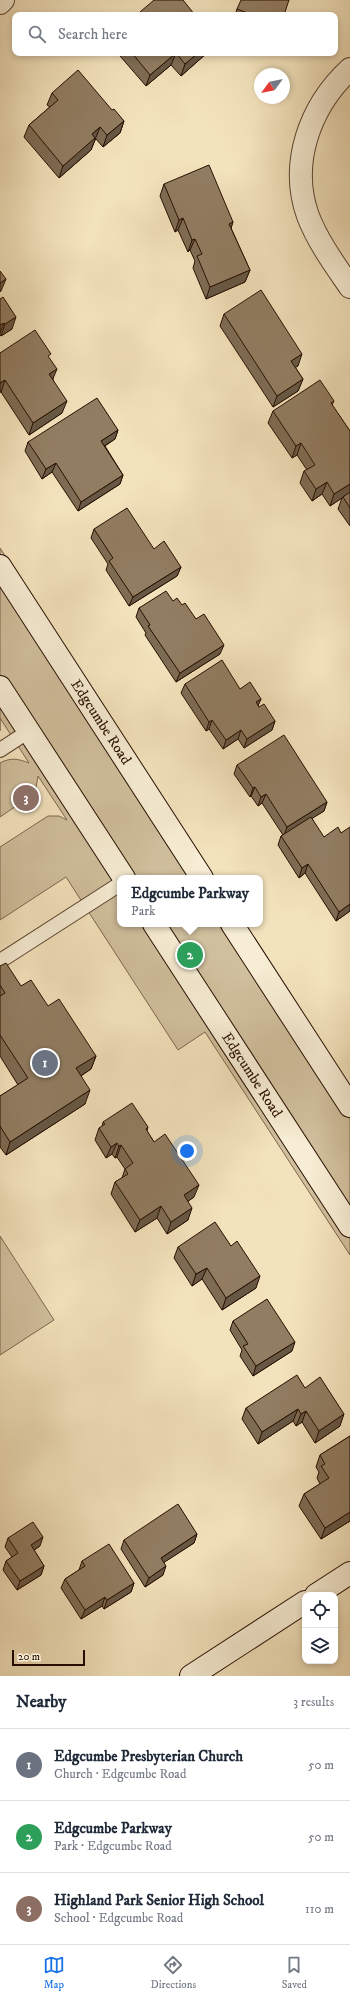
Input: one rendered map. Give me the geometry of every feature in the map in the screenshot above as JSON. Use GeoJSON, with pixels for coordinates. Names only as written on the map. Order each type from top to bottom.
{"type":"FeatureCollection","features":[{"type":"Feature","properties":{"kind":"street"},"geometry":{"type":"LineString","coordinates":[[0,3],[3,0]]}},
{"type":"Feature","properties":{"kind":"street"},"geometry":{"type":"LineString","coordinates":[[350,70],[330,90],[316,112],[306,137],[302,163],[302,190],[308,216],[324,248],[350,287]]}},
{"type":"Feature","properties":{"kind":"street","name":"Edgcumbe Road"},"geometry":{"type":"LineString","coordinates":[[0,566],[200,875]]}},
{"type":"Feature","properties":{"kind":"street"},"geometry":{"type":"LineString","coordinates":[[0,687],[122,875]]}},
{"type":"Feature","properties":{"kind":"street","name":"Edgcumbe Road"},"geometry":{"type":"LineString","coordinates":[[156,927],[350,1226]]}},
{"type":"Feature","properties":{"kind":"street"},"geometry":{"type":"LineString","coordinates":[[234,927],[350,1106]]}},
{"type":"Feature","properties":{"kind":"street"},"geometry":{"type":"LineString","coordinates":[[321,1592],[350,1573]]}},
{"type":"Feature","properties":{"kind":"street"},"geometry":{"type":"LineString","coordinates":[[191,1676],[302,1604]]}},
{"type":"Feature","properties":{"kind":"lane"},"geometry":{"type":"LineString","coordinates":[[0,750],[29,731]]}},
{"type":"Feature","properties":{"kind":"lane"},"geometry":{"type":"LineString","coordinates":[[0,961],[117,886]]}},
{"type":"Feature","properties":{"kind":"shaded area"},"geometry":{"type":"Polygon","coordinates":[[[0,548],[212,875],[117,875],[117,927],[246,927],[350,1086],[350,1255],[205,1032],[178,1050],[66,877],[0,920],[0,847],[48,816],[59,816],[67,820],[38,776],[35,793],[0,817],[0,763],[15,759],[29,763],[0,718],[0,548]]]}},
{"type":"Feature","properties":{"kind":"shaded area"},"geometry":{"type":"Polygon","coordinates":[[[0,1236],[54,1320],[0,1355],[0,1236]]]}},
{"type":"Feature","properties":{"kind":"building"},"geometry":{"type":"Polygon","coordinates":[[[154,0],[183,0],[193,12],[140,12],[154,0]]]}},
{"type":"Feature","properties":{"kind":"building"},"geometry":{"type":"Polygon","coordinates":[[[241,0],[289,0],[285,12],[245,12],[237,9],[241,0]]]}},
{"type":"Feature","properties":{"kind":"building"},"geometry":{"type":"Polygon","coordinates":[[[134,56],[172,56],[150,75],[134,56]]]}},
{"type":"Feature","properties":{"kind":"building"},"geometry":{"type":"Polygon","coordinates":[[[178,56],[194,56],[185,64],[178,56]]]}},
{"type":"Feature","properties":{"kind":"building"},"geometry":{"type":"Polygon","coordinates":[[[78,70],[112,110],[114,109],[124,121],[107,135],[100,127],[92,134],[95,138],[63,166],[29,125],[58,100],[52,93],[78,70]]]}},
{"type":"Feature","properties":{"kind":"building"},"geometry":{"type":"Polygon","coordinates":[[[209,165],[233,222],[229,224],[250,270],[210,287],[197,256],[202,254],[195,239],[192,240],[183,218],[179,220],[164,184],[209,165]]]}},
{"type":"Feature","properties":{"kind":"building"},"geometry":{"type":"Polygon","coordinates":[[[0,271],[6,279],[0,283],[0,271]]]}},
{"type":"Feature","properties":{"kind":"building"},"geometry":{"type":"Polygon","coordinates":[[[261,290],[302,354],[291,361],[303,379],[277,396],[224,314],[261,290]]]}},
{"type":"Feature","properties":{"kind":"building"},"geometry":{"type":"Polygon","coordinates":[[[3,297],[16,317],[5,324],[0,325],[0,299],[3,297]]]}},
{"type":"Feature","properties":{"kind":"building"},"geometry":{"type":"Polygon","coordinates":[[[35,330],[51,354],[48,356],[57,369],[49,374],[67,401],[33,423],[5,380],[0,383],[0,353],[35,330]]]}},
{"type":"Feature","properties":{"kind":"building"},"geometry":{"type":"Polygon","coordinates":[[[320,380],[334,401],[331,403],[350,431],[350,484],[334,494],[327,482],[316,489],[304,471],[315,465],[301,443],[296,446],[273,411],[320,380]]]}},
{"type":"Feature","properties":{"kind":"building"},"geometry":{"type":"Polygon","coordinates":[[[97,398],[118,430],[101,441],[123,475],[81,502],[56,463],[46,469],[28,442],[97,398]]]}},
{"type":"Feature","properties":{"kind":"building"},"geometry":{"type":"Polygon","coordinates":[[[350,492],[350,508],[343,497],[350,492]]]}},
{"type":"Feature","properties":{"kind":"building"},"geometry":{"type":"Polygon","coordinates":[[[127,508],[154,549],[164,541],[181,567],[133,597],[109,561],[113,558],[94,529],[127,508]]]}},
{"type":"Feature","properties":{"kind":"building"},"geometry":{"type":"Polygon","coordinates":[[[166,591],[173,601],[177,598],[182,605],[185,603],[196,619],[204,614],[224,645],[180,673],[148,626],[150,625],[139,608],[166,591]]]}},
{"type":"Feature","properties":{"kind":"building"},"geometry":{"type":"Polygon","coordinates":[[[222,660],[240,689],[250,682],[261,699],[256,702],[259,707],[264,704],[275,721],[247,739],[241,730],[226,740],[212,720],[209,722],[185,684],[222,660]]]}},
{"type":"Feature","properties":{"kind":"building"},"geometry":{"type":"Polygon","coordinates":[[[284,735],[327,802],[287,827],[266,794],[261,797],[237,765],[284,735]]]}},
{"type":"Feature","properties":{"kind":"building"},"geometry":{"type":"Polygon","coordinates":[[[311,817],[324,837],[338,827],[341,833],[350,827],[350,904],[339,912],[308,864],[302,868],[281,836],[311,817]]]}},
{"type":"Feature","properties":{"kind":"building"},"geometry":{"type":"Polygon","coordinates":[[[6,963],[21,986],[31,980],[48,1006],[59,999],[96,1056],[76,1068],[90,1090],[10,1142],[0,1126],[0,1096],[28,1078],[0,1035],[0,996],[5,993],[0,985],[0,966],[6,963]]]}},
{"type":"Feature","properties":{"kind":"building"},"geometry":{"type":"Polygon","coordinates":[[[132,1103],[148,1127],[146,1129],[154,1142],[165,1134],[199,1185],[184,1195],[192,1208],[171,1222],[161,1206],[140,1220],[115,1182],[128,1174],[125,1169],[133,1163],[121,1145],[119,1146],[117,1143],[111,1147],[99,1128],[105,1124],[103,1122],[132,1103]]]}},
{"type":"Feature","properties":{"kind":"building"},"geometry":{"type":"Polygon","coordinates":[[[215,1222],[231,1246],[237,1241],[260,1276],[226,1298],[207,1268],[196,1274],[178,1247],[215,1222]]]}},
{"type":"Feature","properties":{"kind":"building"},"geometry":{"type":"Polygon","coordinates":[[[267,1299],[295,1342],[256,1366],[243,1346],[248,1344],[233,1321],[267,1299]]]}},
{"type":"Feature","properties":{"kind":"building"},"geometry":{"type":"Polygon","coordinates":[[[297,1375],[305,1388],[320,1377],[344,1414],[319,1431],[306,1411],[301,1414],[298,1409],[262,1432],[246,1408],[297,1375]]]}},
{"type":"Feature","properties":{"kind":"building"},"geometry":{"type":"Polygon","coordinates":[[[350,1436],[350,1512],[325,1528],[304,1494],[329,1478],[321,1466],[325,1464],[320,1455],[350,1436]]]}},
{"type":"Feature","properties":{"kind":"building"},"geometry":{"type":"Polygon","coordinates":[[[178,1504],[197,1534],[161,1558],[166,1566],[149,1578],[124,1540],[178,1504]]]}},
{"type":"Feature","properties":{"kind":"building"},"geometry":{"type":"Polygon","coordinates":[[[33,1522],[43,1537],[31,1545],[44,1566],[20,1581],[6,1561],[18,1553],[8,1538],[33,1522]]]}},
{"type":"Feature","properties":{"kind":"building"},"geometry":{"type":"Polygon","coordinates":[[[109,1544],[134,1583],[107,1600],[105,1597],[85,1610],[65,1579],[85,1566],[82,1561],[109,1544]]]}},
{"type":"Feature","properties":{"kind":"place","name":"Highland Park Senior High School"},"geometry":{"type":"Point","coordinates":[26,798]}},
{"type":"Feature","properties":{"kind":"place","name":"Edgcumbe Parkway"},"geometry":{"type":"Point","coordinates":[190,955]}},
{"type":"Feature","properties":{"kind":"place","name":"Edgcumbe Presbyterian Church"},"geometry":{"type":"Point","coordinates":[45,1063]}}]}
